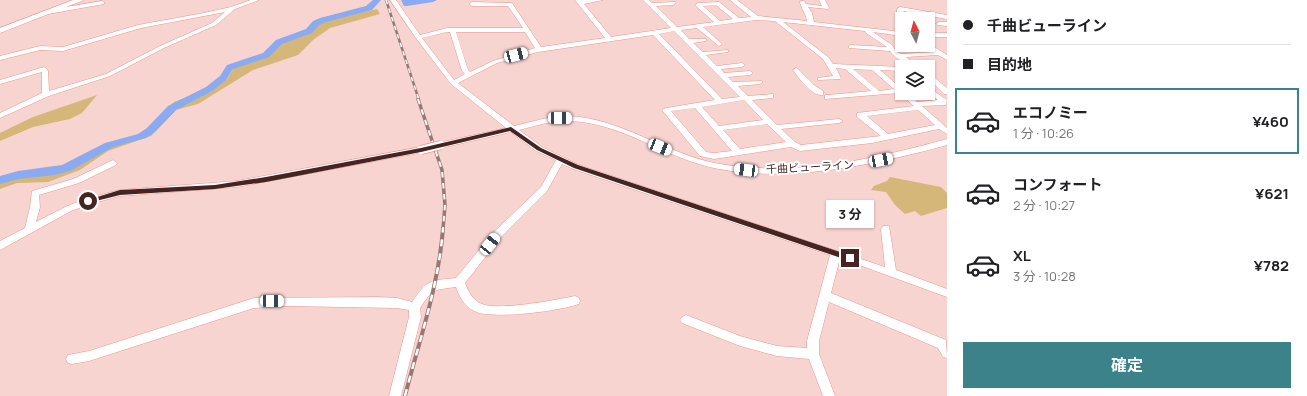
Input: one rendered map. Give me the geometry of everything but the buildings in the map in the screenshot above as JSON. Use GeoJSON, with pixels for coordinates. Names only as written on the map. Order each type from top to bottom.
{"type":"FeatureCollection","features":[{"type":"Feature","properties":{"kind":"main road"},"geometry":{"type":"LineString","coordinates":[[0,31],[80,0]]}},
{"type":"Feature","properties":{"kind":"street"},"geometry":{"type":"LineString","coordinates":[[0,58],[40,48],[63,49],[140,26],[233,8],[256,0]]}},
{"type":"Feature","properties":{"kind":"street"},"geometry":{"type":"LineString","coordinates":[[393,0],[418,37],[453,83],[539,149],[560,160],[836,253],[947,293]]}},
{"type":"Feature","properties":{"kind":"street"},"geometry":{"type":"LineString","coordinates":[[579,2],[600,0]]}},
{"type":"Feature","properties":{"kind":"street"},"geometry":{"type":"LineString","coordinates":[[646,0],[792,144],[800,148],[944,129]]}},
{"type":"Feature","properties":{"kind":"street"},"geometry":{"type":"LineString","coordinates":[[732,0],[756,18]]}},
{"type":"Feature","properties":{"kind":"street"},"geometry":{"type":"LineString","coordinates":[[802,3],[826,8],[822,0]]}},
{"type":"Feature","properties":{"kind":"street"},"geometry":{"type":"LineString","coordinates":[[472,4],[509,2],[540,49]]}},
{"type":"Feature","properties":{"kind":"street"},"geometry":{"type":"LineString","coordinates":[[579,2],[610,39]]}},
{"type":"Feature","properties":{"kind":"street"},"geometry":{"type":"LineString","coordinates":[[48,12],[102,3]]}},
{"type":"Feature","properties":{"kind":"street"},"geometry":{"type":"LineString","coordinates":[[652,5],[673,3]]}},
{"type":"Feature","properties":{"kind":"street"},"geometry":{"type":"LineString","coordinates":[[718,23],[698,5],[717,3],[738,20]]}},
{"type":"Feature","properties":{"kind":"street"},"geometry":{"type":"LineString","coordinates":[[802,3],[809,13],[811,24]]}},
{"type":"Feature","properties":{"kind":"street"},"geometry":{"type":"LineString","coordinates":[[0,116],[46,94],[108,75],[162,47],[214,24],[233,8]]}},
{"type":"Feature","properties":{"kind":"street"},"geometry":{"type":"LineString","coordinates":[[900,12],[900,9],[918,12]]}},
{"type":"Feature","properties":{"kind":"street"},"geometry":{"type":"LineString","coordinates":[[935,15],[947,17]]}},
{"type":"Feature","properties":{"kind":"street"},"geometry":{"type":"LineString","coordinates":[[453,83],[469,74],[506,58],[540,49],[738,20],[756,18],[776,19],[895,33]]}},
{"type":"Feature","properties":{"kind":"street"},"geometry":{"type":"LineString","coordinates":[[776,19],[816,50],[831,66],[838,78],[820,79]]}},
{"type":"Feature","properties":{"kind":"street"},"geometry":{"type":"LineString","coordinates":[[939,24],[947,24]]}},
{"type":"Feature","properties":{"kind":"street"},"geometry":{"type":"LineString","coordinates":[[698,26],[724,50],[701,54]]}},
{"type":"Feature","properties":{"kind":"street"},"geometry":{"type":"LineString","coordinates":[[418,37],[447,30],[527,30]]}},
{"type":"Feature","properties":{"kind":"street"},"geometry":{"type":"LineString","coordinates":[[866,30],[905,60]]}},
{"type":"Feature","properties":{"kind":"street"},"geometry":{"type":"LineString","coordinates":[[453,31],[465,71],[469,74]]}},
{"type":"Feature","properties":{"kind":"street"},"geometry":{"type":"LineString","coordinates":[[654,32],[720,101]]}},
{"type":"Feature","properties":{"kind":"street"},"geometry":{"type":"LineString","coordinates":[[936,35],[947,35]]}},
{"type":"Feature","properties":{"kind":"street"},"geometry":{"type":"LineString","coordinates":[[936,35],[947,42]]}},
{"type":"Feature","properties":{"kind":"street"},"geometry":{"type":"LineString","coordinates":[[688,41],[704,40]]}},
{"type":"Feature","properties":{"kind":"street"},"geometry":{"type":"LineString","coordinates":[[851,47],[892,49]]}},
{"type":"Feature","properties":{"kind":"street"},"geometry":{"type":"LineString","coordinates":[[935,50],[947,58]]}},
{"type":"Feature","properties":{"kind":"street"},"geometry":{"type":"LineString","coordinates":[[898,56],[940,53]]}},
{"type":"Feature","properties":{"kind":"street"},"geometry":{"type":"LineString","coordinates":[[715,68],[742,65]]}},
{"type":"Feature","properties":{"kind":"street"},"geometry":{"type":"LineString","coordinates":[[831,66],[848,68],[895,69]]}},
{"type":"Feature","properties":{"kind":"street"},"geometry":{"type":"LineString","coordinates":[[848,68],[877,93]]}},
{"type":"Feature","properties":{"kind":"street"},"geometry":{"type":"LineString","coordinates":[[0,82],[44,69],[46,94]]}},
{"type":"Feature","properties":{"kind":"street"},"geometry":{"type":"LineString","coordinates":[[875,69],[895,85]]}},
{"type":"Feature","properties":{"kind":"street"},"geometry":{"type":"LineString","coordinates":[[796,70],[811,87],[820,93]]}},
{"type":"Feature","properties":{"kind":"street"},"geometry":{"type":"LineString","coordinates":[[722,75],[750,73]]}},
{"type":"Feature","properties":{"kind":"street"},"geometry":{"type":"LineString","coordinates":[[935,81],[947,92]]}},
{"type":"Feature","properties":{"kind":"street"},"geometry":{"type":"LineString","coordinates":[[732,84],[760,82]]}},
{"type":"Feature","properties":{"kind":"street"},"geometry":{"type":"LineString","coordinates":[[828,97],[895,92]]}},
{"type":"Feature","properties":{"kind":"street"},"geometry":{"type":"LineString","coordinates":[[935,94],[946,103]]}},
{"type":"Feature","properties":{"kind":"street"},"geometry":{"type":"LineString","coordinates":[[770,96],[720,101],[666,110],[703,154],[714,156],[792,144]]}},
{"type":"Feature","properties":{"kind":"street"},"geometry":{"type":"LineString","coordinates":[[910,100],[944,129]]}},
{"type":"Feature","properties":{"kind":"street"},"geometry":{"type":"LineString","coordinates":[[887,137],[860,115],[946,103]]}},
{"type":"Feature","properties":{"kind":"street"},"geometry":{"type":"LineString","coordinates":[[696,105],[739,153]]}},
{"type":"Feature","properties":{"kind":"street","name":"千曲ビューライン"},"geometry":{"type":"LineString","coordinates":[[29,230],[68,209],[88,201],[120,193],[237,184],[421,150],[554,119],[575,119],[593,122],[621,131],[701,162],[746,170],[826,168],[860,164],[892,158],[947,142]]}},
{"type":"Feature","properties":{"kind":"street"},"geometry":{"type":"LineString","coordinates":[[718,129],[770,121]]}},
{"type":"Feature","properties":{"kind":"street"},"geometry":{"type":"LineString","coordinates":[[777,128],[839,121]]}},
{"type":"Feature","properties":{"kind":"street"},"geometry":{"type":"LineString","coordinates":[[395,396],[415,317],[414,308],[427,289],[434,285],[459,282],[498,234],[544,189],[560,160]]}},
{"type":"Feature","properties":{"kind":"street"},"geometry":{"type":"LineString","coordinates":[[0,246],[29,230],[35,207],[35,193],[76,181],[113,163]]}},
{"type":"Feature","properties":{"kind":"street"},"geometry":{"type":"LineString","coordinates":[[886,229],[891,272]]}},
{"type":"Feature","properties":{"kind":"street"},"geometry":{"type":"LineString","coordinates":[[829,396],[813,354],[813,341],[836,253]]}},
{"type":"Feature","properties":{"kind":"street"},"geometry":{"type":"LineString","coordinates":[[459,282],[464,296],[479,309],[498,311],[576,301]]}},
{"type":"Feature","properties":{"kind":"street"},"geometry":{"type":"LineString","coordinates":[[824,295],[942,344],[947,353]]}},
{"type":"Feature","properties":{"kind":"street"},"geometry":{"type":"LineString","coordinates":[[72,359],[89,356],[254,303],[272,301],[392,303],[404,304],[414,308]]}},
{"type":"Feature","properties":{"kind":"street"},"geometry":{"type":"LineString","coordinates":[[686,320],[740,342],[776,351],[813,354]]}},
{"type":"Feature","properties":{"kind":"shaded area"},"geometry":{"type":"Polygon","coordinates":[[[377,9],[380,14],[330,28],[313,40],[298,55],[253,70],[198,104],[176,110],[151,136],[108,151],[80,170],[48,182],[17,183],[0,189],[0,183],[22,175],[69,168],[97,151],[123,142],[142,133],[174,102],[220,84],[227,79],[234,68],[273,52],[285,41],[322,22],[377,9]]]}},
{"type":"Feature","properties":{"kind":"shaded area"},"geometry":{"type":"Polygon","coordinates":[[[97,95],[82,113],[70,119],[33,127],[0,141],[0,133],[33,117],[97,95]]]}},
{"type":"Feature","properties":{"kind":"shaded area"},"geometry":{"type":"Polygon","coordinates":[[[890,177],[941,187],[947,193],[947,208],[921,216],[915,211],[905,214],[895,205],[886,192],[871,190],[874,186],[887,181],[890,177]]]}},
{"type":"Feature","properties":{"kind":"waterway"},"geometry":{"type":"LineString","coordinates":[[0,180],[18,175],[54,171],[66,168],[109,145],[142,136],[151,130],[172,108],[209,89],[223,78],[230,67],[266,55],[279,42],[309,31],[316,23],[369,8],[377,0]]}},
{"type":"Feature","properties":{"kind":"waterway"},"geometry":{"type":"LineString","coordinates":[[405,0],[407,4],[433,0]]}},
{"type":"Feature","properties":{"kind":"railway"},"geometry":{"type":"LineString","coordinates":[[386,0],[419,100]]}},
{"type":"Feature","properties":{"kind":"railway"},"geometry":{"type":"LineString","coordinates":[[418,99],[442,170],[445,205],[443,229]]}},
{"type":"Feature","properties":{"kind":"railway"},"geometry":{"type":"LineString","coordinates":[[405,396],[433,292],[441,249],[443,228]]}},
{"type":"Feature","properties":{"kind":"route"},"geometry":{"type":"LineString","coordinates":[[88,201],[120,193],[215,187],[266,180],[421,150],[511,129],[539,149],[576,167],[850,258]]}}]}
